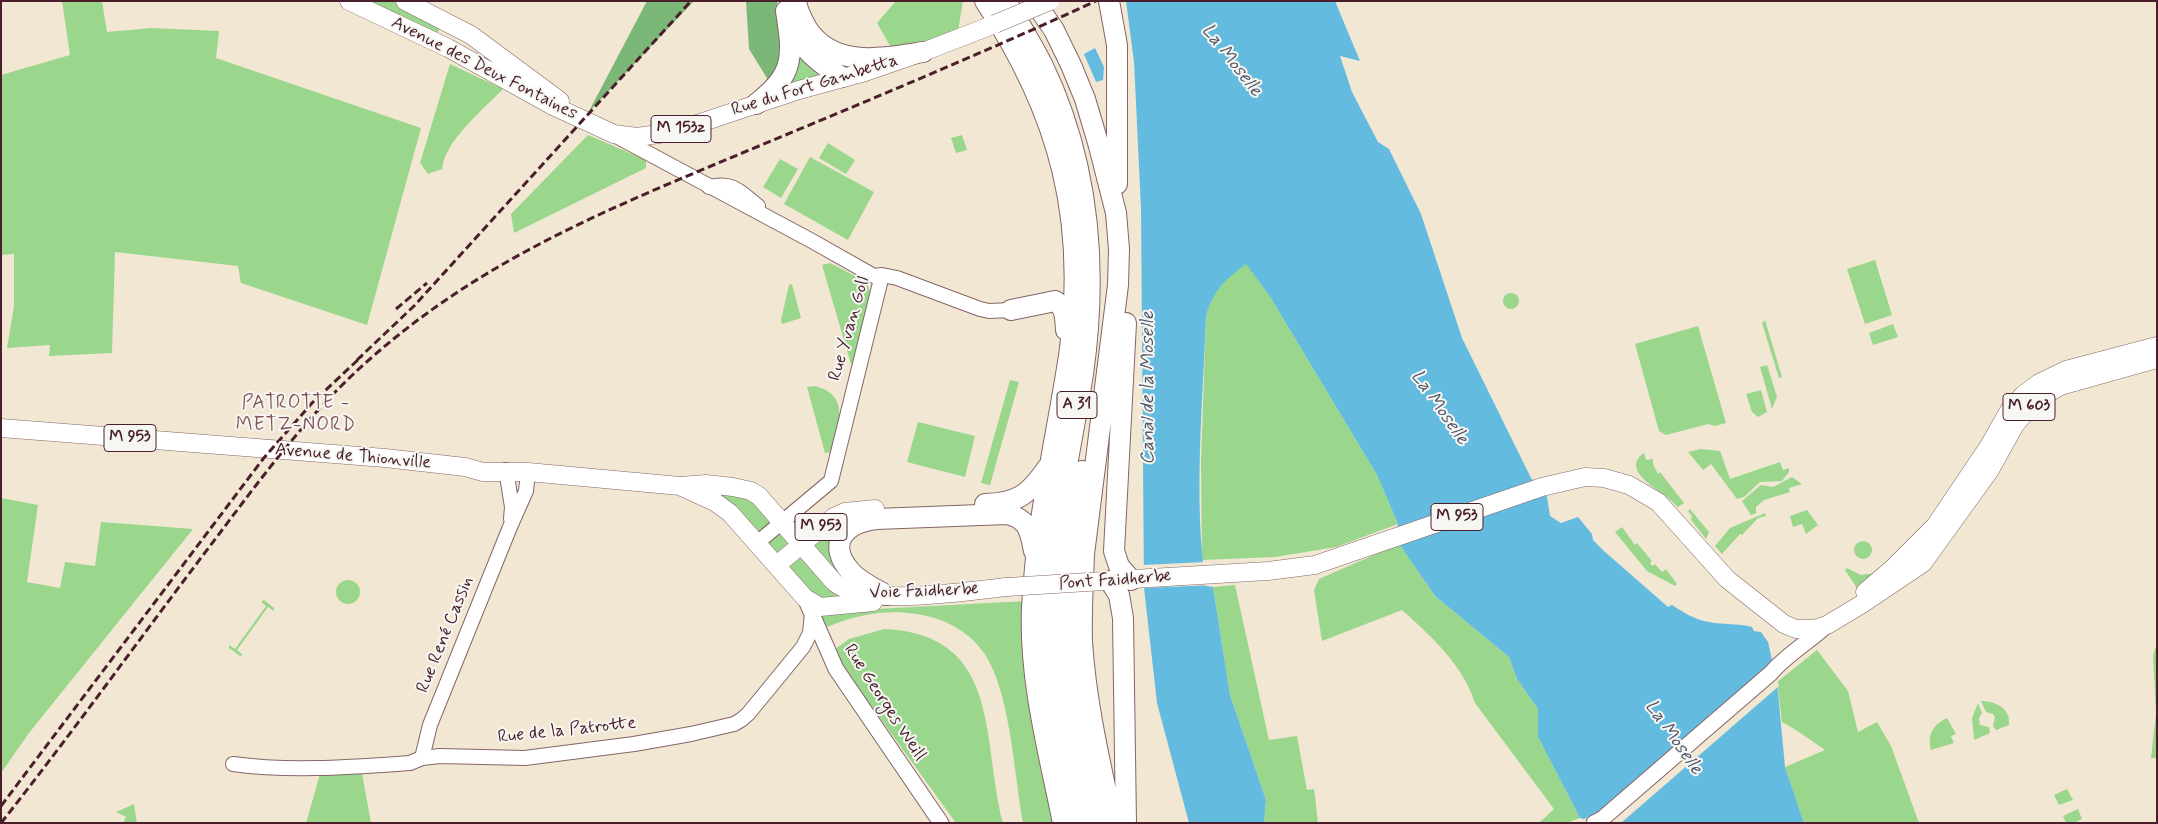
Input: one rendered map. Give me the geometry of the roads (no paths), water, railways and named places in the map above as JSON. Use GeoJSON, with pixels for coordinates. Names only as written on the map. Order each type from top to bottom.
{"type":"FeatureCollection","features":[{"type":"Feature","properties":{"kind":"highway"},"geometry":{"type":"LineString","coordinates":[[985,1],[1008,38],[1041,103],[1069,194],[1074,237],[1074,298],[1069,355],[1036,558],[1032,610],[1034,653],[1043,724],[1063,823]]}},
{"type":"Feature","properties":{"kind":"highway","name":"A 31"},"geometry":{"type":"LineString","coordinates":[[1006,1],[1042,65],[1060,107],[1075,154],[1083,191],[1089,234],[1090,302],[1087,338],[1054,542],[1050,601],[1052,678],[1061,733],[1080,823]]}},
{"type":"Feature","properties":{"kind":"highway","name":"A 31"},"geometry":{"type":"LineString","coordinates":[[1028,1],[1060,64],[1080,114],[1091,150],[1103,209],[1107,248],[1106,309],[1103,345],[1070,552],[1066,606],[1068,667],[1080,740],[1097,823]]}},
{"type":"Feature","properties":{"kind":"highway"},"geometry":{"type":"LineString","coordinates":[[1034,1],[1054,30],[1085,99],[1116,213]]}},
{"type":"Feature","properties":{"kind":"highway"},"geometry":{"type":"LineString","coordinates":[[1109,1],[1117,45],[1116,213],[1119,249],[1118,285],[1084,554],[1082,642],[1088,692],[1113,823]]}},
{"type":"Feature","properties":{"kind":"highway"},"geometry":{"type":"LineString","coordinates":[[789,5],[820,44],[838,54],[856,58],[882,58],[923,52]]}},
{"type":"Feature","properties":{"kind":"highway"},"geometry":{"type":"LineString","coordinates":[[789,5],[793,29],[812,56],[842,77]]}},
{"type":"Feature","properties":{"kind":"highway"},"geometry":{"type":"LineString","coordinates":[[756,104],[784,78],[790,59],[789,5]]}},
{"type":"Feature","properties":{"kind":"highway"},"geometry":{"type":"LineString","coordinates":[[1118,285],[1125,302],[1126,317],[1114,552],[1119,566],[1132,580]]}},
{"type":"Feature","properties":{"kind":"highway"},"geometry":{"type":"LineString","coordinates":[[1011,310],[1047,301],[1055,301],[1060,304],[1064,310],[1069,355]]}},
{"type":"Feature","properties":{"kind":"highway"},"geometry":{"type":"LineString","coordinates":[[875,508],[1008,502],[1026,495],[1050,463]]}},
{"type":"Feature","properties":{"kind":"highway"},"geometry":{"type":"LineString","coordinates":[[886,595],[862,582],[844,562],[840,543],[842,535],[854,524],[876,520],[1007,514],[1017,516],[1026,523],[1036,558]]}},
{"type":"Feature","properties":{"kind":"highway"},"geometry":{"type":"LineString","coordinates":[[1107,581],[1119,595],[1123,618],[1126,823]]}},
{"type":"Feature","properties":{"kind":"main road","name":"Avenue des Deux Fontaines"},"geometry":{"type":"LineString","coordinates":[[349,1],[448,48],[534,96],[597,127]]}},
{"type":"Feature","properties":{"kind":"main road","name":"Avenue des Deux Fontaines"},"geometry":{"type":"LineString","coordinates":[[405,1],[472,35],[597,127]]}},
{"type":"Feature","properties":{"kind":"main road","name":"Rue du Fort Gambetta"},"geometry":{"type":"LineString","coordinates":[[597,127],[631,137],[661,134],[923,52],[1050,1]]}},
{"type":"Feature","properties":{"kind":"main road","name":"M 603"},"geometry":{"type":"LineString","coordinates":[[1945,527],[1998,430],[2016,401],[2031,388],[2066,370],[2157,346]]}},
{"type":"Feature","properties":{"kind":"main road","name":"M 603"},"geometry":{"type":"LineString","coordinates":[[1594,823],[1602,819],[1893,568],[1945,527],[1998,458],[2015,425],[2035,401],[2060,386],[2157,359]]}},
{"type":"Feature","properties":{"kind":"main road","name":"Avenue de Thionville"},"geometry":{"type":"LineString","coordinates":[[1,428],[385,458],[465,467],[476,471],[506,470],[680,486]]}},
{"type":"Feature","properties":{"kind":"main road","name":"M 603"},"geometry":{"type":"LineString","coordinates":[[1827,625],[1862,604],[1905,567],[1933,536],[1945,527],[1995,448],[1998,430]]}},
{"type":"Feature","properties":{"kind":"main road","name":"Pont Faidherbe"},"geometry":{"type":"LineString","coordinates":[[1007,587],[1299,568],[1348,554],[1566,480],[1585,477],[1616,480],[1640,490],[1668,511],[1727,579],[1784,624],[1796,629],[1805,630],[1827,625]]}},
{"type":"Feature","properties":{"kind":"main road","name":"M 953"},"geometry":{"type":"LineString","coordinates":[[680,486],[706,484],[751,491],[759,496],[801,544]]}},
{"type":"Feature","properties":{"kind":"main road","name":"M 953"},"geometry":{"type":"LineString","coordinates":[[680,486],[715,502],[730,513],[777,565],[809,606],[861,604],[913,595]]}},
{"type":"Feature","properties":{"kind":"main road","name":"M 953"},"geometry":{"type":"LineString","coordinates":[[777,565],[834,517],[845,512],[875,508]]}},
{"type":"Feature","properties":{"kind":"main road","name":"Voie Faidherbe"},"geometry":{"type":"LineString","coordinates":[[801,544],[840,587],[865,595],[913,595],[1007,587]]}},
{"type":"Feature","properties":{"kind":"main road","name":"Rue Georges Weill"},"geometry":{"type":"LineString","coordinates":[[809,606],[836,669],[941,823]]}},
{"type":"Feature","properties":{"kind":"street","name":"Avenue des Deux Fontaines"},"geometry":{"type":"LineString","coordinates":[[597,127],[874,276],[882,275]]}},
{"type":"Feature","properties":{"kind":"street","name":"Rue Yvan Goll"},"geometry":{"type":"LineString","coordinates":[[757,543],[831,481],[882,275],[897,278],[989,312],[1011,310]]}},
{"type":"Feature","properties":{"kind":"street","name":"Rue René Cassin"},"geometry":{"type":"LineString","coordinates":[[506,470],[512,507],[510,527]]}},
{"type":"Feature","properties":{"kind":"street","name":"Rue René Cassin"},"geometry":{"type":"LineString","coordinates":[[422,758],[428,731],[526,491],[528,472]]}},
{"type":"Feature","properties":{"kind":"street","name":"Rue de la Patrotte"},"geometry":{"type":"LineString","coordinates":[[233,764],[264,767],[323,768],[410,763],[422,758],[440,756],[525,758],[692,734],[734,724],[741,720],[804,647],[810,633],[809,606]]}},
{"type":"Feature","properties":{"kind":"water"},"geometry":{"type":"Polygon","coordinates":[[[1126,1],[1335,1],[1360,61],[1340,56],[1352,92],[1378,142],[1389,149],[1421,214],[1462,338],[1531,478],[1547,497],[1550,516],[1561,523],[1578,517],[1592,534],[1593,540],[1604,551],[1668,607],[1672,605],[1704,621],[1747,626],[1752,627],[1754,631],[1761,632],[1768,642],[1777,682],[1785,767],[1804,823],[1596,823],[1580,818],[1538,737],[1538,709],[1517,679],[1509,657],[1435,596],[1399,544],[1395,533],[1398,524],[1377,475],[1269,295],[1246,264],[1216,292],[1206,316],[1200,451],[1200,520],[1206,586],[1213,587],[1230,695],[1266,800],[1264,823],[1189,823],[1157,703],[1144,588],[1141,208],[1134,62],[1126,1]]]}},
{"type":"Feature","properties":{"kind":"water"},"geometry":{"type":"Polygon","coordinates":[[[1095,48],[1104,67],[1103,80],[1096,82],[1084,54],[1095,48]]]}},
{"type":"Feature","properties":{"kind":"railway"},"geometry":{"type":"LineString","coordinates":[[357,360],[414,306],[691,1]]}},
{"type":"Feature","properties":{"kind":"railway"},"geometry":{"type":"LineString","coordinates":[[1,823],[247,497],[305,424],[347,380],[414,323],[460,291],[507,262],[605,212],[970,57],[1096,1]]}},
{"type":"Feature","properties":{"kind":"railway"},"geometry":{"type":"LineString","coordinates":[[396,309],[427,283]]}},
{"type":"Feature","properties":{"kind":"railway"},"geometry":{"type":"LineString","coordinates":[[1,806],[263,459],[312,403],[362,356]]}},
{"type":"Feature","properties":{"kind":"district","name":"PATROTTE - METZ-NORD"},"geometry":{"type":"Point","coordinates":[296,415]}},
{"type":"Feature","properties":{"kind":"water label","name":"La Moselle"},"geometry":{"type":"Point","coordinates":[1231,61]}},
{"type":"Feature","properties":{"kind":"water label","name":"Canal de la Moselle"},"geometry":{"type":"Point","coordinates":[1149,388]}},
{"type":"Feature","properties":{"kind":"water label","name":"La Moselle"},"geometry":{"type":"Point","coordinates":[1439,408]}},
{"type":"Feature","properties":{"kind":"water label","name":"La Moselle"},"geometry":{"type":"Point","coordinates":[1673,738]}}]}
